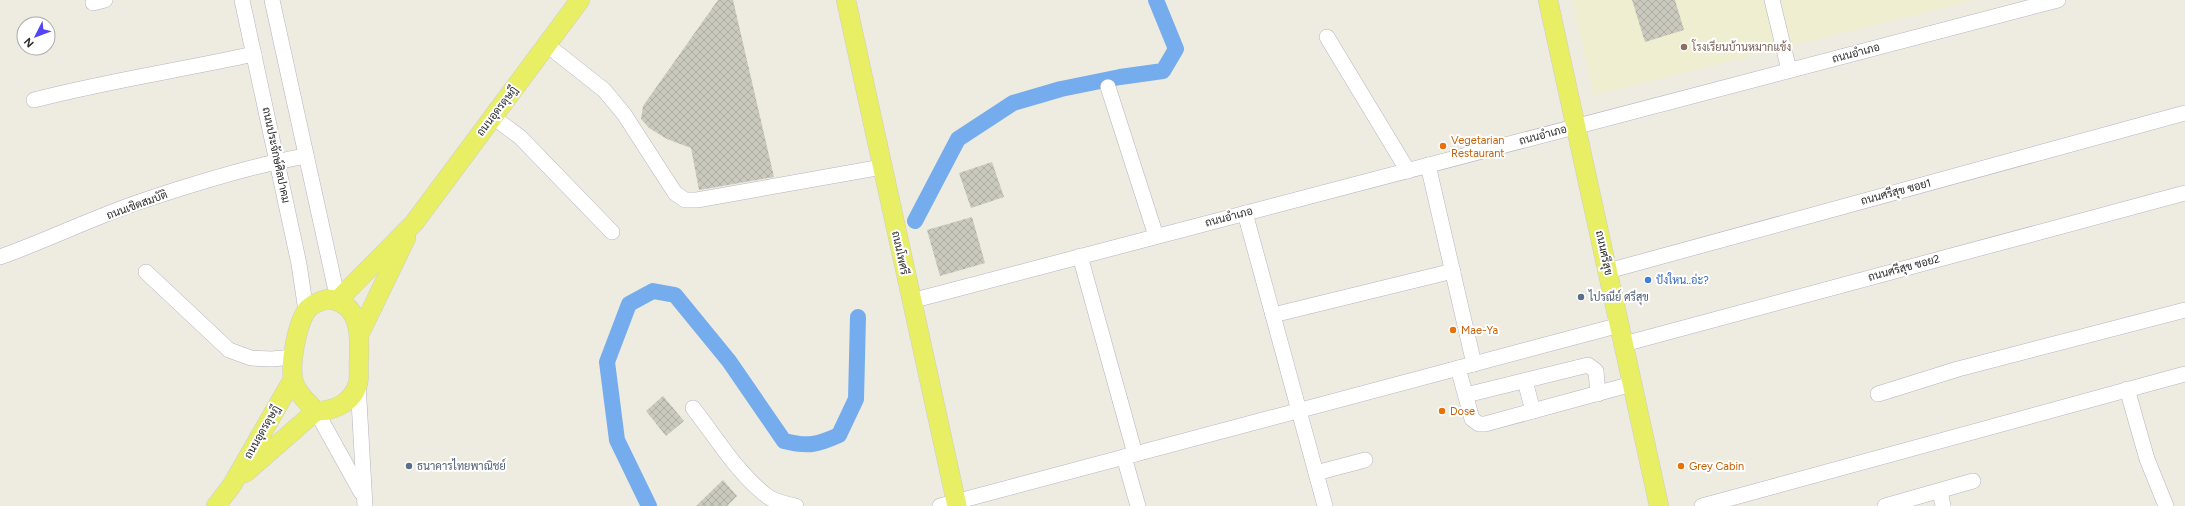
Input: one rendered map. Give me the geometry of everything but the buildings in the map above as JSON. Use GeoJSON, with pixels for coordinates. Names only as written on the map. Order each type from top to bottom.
{"type":"FeatureCollection","features":[{"type":"Feature","properties":{"kind":"main road","name":"ถนนอุดรดุษฎี"},"geometry":{"type":"LineString","coordinates":[[338,300],[414,223],[580,0]]}},
{"type":"Feature","properties":{"kind":"main road","name":"ถนนโพศรี"},"geometry":{"type":"LineString","coordinates":[[846,0],[911,301],[951,504]]}},
{"type":"Feature","properties":{"kind":"main road","name":"ถนนศรีสุข"},"geometry":{"type":"LineString","coordinates":[[1548,0],[1659,506]]}},
{"type":"Feature","properties":{"kind":"main road","name":"ถนนอุดรดุษฎี"},"geometry":{"type":"LineString","coordinates":[[360,333],[414,223]]}},
{"type":"Feature","properties":{"kind":"main road"},"geometry":{"type":"LineString","coordinates":[[338,300],[354,315],[360,333],[358,383],[352,396],[344,404],[329,411],[316,411],[303,398],[293,379],[293,357],[298,332],[306,311],[320,301],[338,300]]}},
{"type":"Feature","properties":{"kind":"main road","name":"ถนนอุดรดุษฎี"},"geometry":{"type":"LineString","coordinates":[[216,506],[232,485],[293,379]]}},
{"type":"Feature","properties":{"kind":"main road","name":"ถนนอุดรดุษฎี"},"geometry":{"type":"LineString","coordinates":[[232,485],[316,411]]}},
{"type":"Feature","properties":{"kind":"street","name":"ถนนประจักษ์ศิลปาคม"},"geometry":{"type":"LineString","coordinates":[[242,0],[299,264],[306,311]]}},
{"type":"Feature","properties":{"kind":"street"},"geometry":{"type":"LineString","coordinates":[[272,0],[338,300]]}},
{"type":"Feature","properties":{"kind":"street"},"geometry":{"type":"LineString","coordinates":[[1772,0],[1789,70]]}},
{"type":"Feature","properties":{"kind":"street","name":"ถนนอำเภอ"},"geometry":{"type":"LineString","coordinates":[[911,301],[2051,1]]}},
{"type":"Feature","properties":{"kind":"street"},"geometry":{"type":"LineString","coordinates":[[1327,37],[1408,171]]}},
{"type":"Feature","properties":{"kind":"street"},"geometry":{"type":"LineString","coordinates":[[547,45],[604,90],[624,114],[675,193],[685,200],[697,200],[882,167]]}},
{"type":"Feature","properties":{"kind":"street"},"geometry":{"type":"LineString","coordinates":[[34,100],[81,87],[184,70],[254,54]]}},
{"type":"Feature","properties":{"kind":"street"},"geometry":{"type":"LineString","coordinates":[[1108,87],[1156,236]]}},
{"type":"Feature","properties":{"kind":"street","name":"ถนนศรีสุข ซอย1"},"geometry":{"type":"LineString","coordinates":[[1608,271],[2185,113]]}},
{"type":"Feature","properties":{"kind":"street"},"geometry":{"type":"LineString","coordinates":[[493,117],[520,137],[612,232]]}},
{"type":"Feature","properties":{"kind":"street","name":"ถนนเชิดสมบัติ"},"geometry":{"type":"LineString","coordinates":[[0,257],[38,244],[141,202],[277,161],[306,156]]}},
{"type":"Feature","properties":{"kind":"street"},"geometry":{"type":"LineString","coordinates":[[1428,165],[1474,364]]}},
{"type":"Feature","properties":{"kind":"street","name":"ถนนศรีสุข ซอย2"},"geometry":{"type":"LineString","coordinates":[[1624,344],[2185,193]]}},
{"type":"Feature","properties":{"kind":"street"},"geometry":{"type":"LineString","coordinates":[[1245,214],[1325,506]]}},
{"type":"Feature","properties":{"kind":"street"},"geometry":{"type":"LineString","coordinates":[[1080,256],[1129,455],[1138,506]]}},
{"type":"Feature","properties":{"kind":"street"},"geometry":{"type":"LineString","coordinates":[[1273,315],[1453,271]]}},
{"type":"Feature","properties":{"kind":"street"},"geometry":{"type":"LineString","coordinates":[[146,272],[229,350],[251,358],[272,359],[293,357]]}},
{"type":"Feature","properties":{"kind":"street"},"geometry":{"type":"LineString","coordinates":[[1878,394],[1958,369],[2185,310]]}},
{"type":"Feature","properties":{"kind":"street"},"geometry":{"type":"LineString","coordinates":[[951,504],[1298,410],[1620,326]]}},
{"type":"Feature","properties":{"kind":"street"},"geometry":{"type":"LineString","coordinates":[[1466,396],[1588,365],[1596,371],[1598,394]]}},
{"type":"Feature","properties":{"kind":"street"},"geometry":{"type":"LineString","coordinates":[[1458,368],[1472,418],[1479,424],[1485,424],[1632,384]]}},
{"type":"Feature","properties":{"kind":"street"},"geometry":{"type":"LineString","coordinates":[[1702,506],[2185,374]]}},
{"type":"Feature","properties":{"kind":"street"},"geometry":{"type":"LineString","coordinates":[[1525,381],[1533,411]]}},
{"type":"Feature","properties":{"kind":"street"},"geometry":{"type":"LineString","coordinates":[[358,383],[365,501]]}},
{"type":"Feature","properties":{"kind":"street"},"geometry":{"type":"LineString","coordinates":[[2127,389],[2147,459],[2166,506]]}},
{"type":"Feature","properties":{"kind":"street"},"geometry":{"type":"LineString","coordinates":[[693,408],[746,477],[768,497],[781,503],[796,506]]}},
{"type":"Feature","properties":{"kind":"street"},"geometry":{"type":"LineString","coordinates":[[316,411],[365,501]]}},
{"type":"Feature","properties":{"kind":"street"},"geometry":{"type":"LineString","coordinates":[[1316,473],[1365,460]]}},
{"type":"Feature","properties":{"kind":"street"},"geometry":{"type":"LineString","coordinates":[[1885,506],[1973,481]]}},
{"type":"Feature","properties":{"kind":"street"},"geometry":{"type":"LineString","coordinates":[[1940,490],[1943,506]]}},
{"type":"Feature","properties":{"kind":"shaded area","name":"โรงเรียนบ้านหมากแข้ง"},"geometry":{"type":"Polygon","coordinates":[[[1572,0],[1974,0],[1594,95],[1572,0]]]}},
{"type":"Feature","properties":{"kind":"waterway"},"geometry":{"type":"LineString","coordinates":[[915,221],[958,139],[1013,103],[1061,89],[1120,77],[1163,71],[1176,49],[1156,0]]}},
{"type":"Feature","properties":{"kind":"waterway"},"geometry":{"type":"LineString","coordinates":[[649,506],[617,440],[607,362],[629,304],[653,291],[675,295],[729,361],[784,441],[800,444],[818,443],[839,435],[856,399],[858,317]]}},
{"type":"Feature","properties":{"kind":"place","name":"โรงเรียนบ้านหมากแข้ง"},"geometry":{"type":"Point","coordinates":[1684,47]}},
{"type":"Feature","properties":{"kind":"place","name":"Vegetarian Restaurant"},"geometry":{"type":"Point","coordinates":[1443,146]}},
{"type":"Feature","properties":{"kind":"place","name":"ปังใหน..อ่ะ?"},"geometry":{"type":"Point","coordinates":[1648,280]}},
{"type":"Feature","properties":{"kind":"place","name":"ไปรณีย์ ศรีสุข"},"geometry":{"type":"Point","coordinates":[1581,297]}},
{"type":"Feature","properties":{"kind":"place","name":"Mae-Ya"},"geometry":{"type":"Point","coordinates":[1453,330]}},
{"type":"Feature","properties":{"kind":"place","name":"Dose"},"geometry":{"type":"Point","coordinates":[1442,411]}},
{"type":"Feature","properties":{"kind":"place","name":"ธนาคารไทยพาณิชย์"},"geometry":{"type":"Point","coordinates":[409,466]}},
{"type":"Feature","properties":{"kind":"place","name":"Grey Cabin"},"geometry":{"type":"Point","coordinates":[1681,466]}}]}
